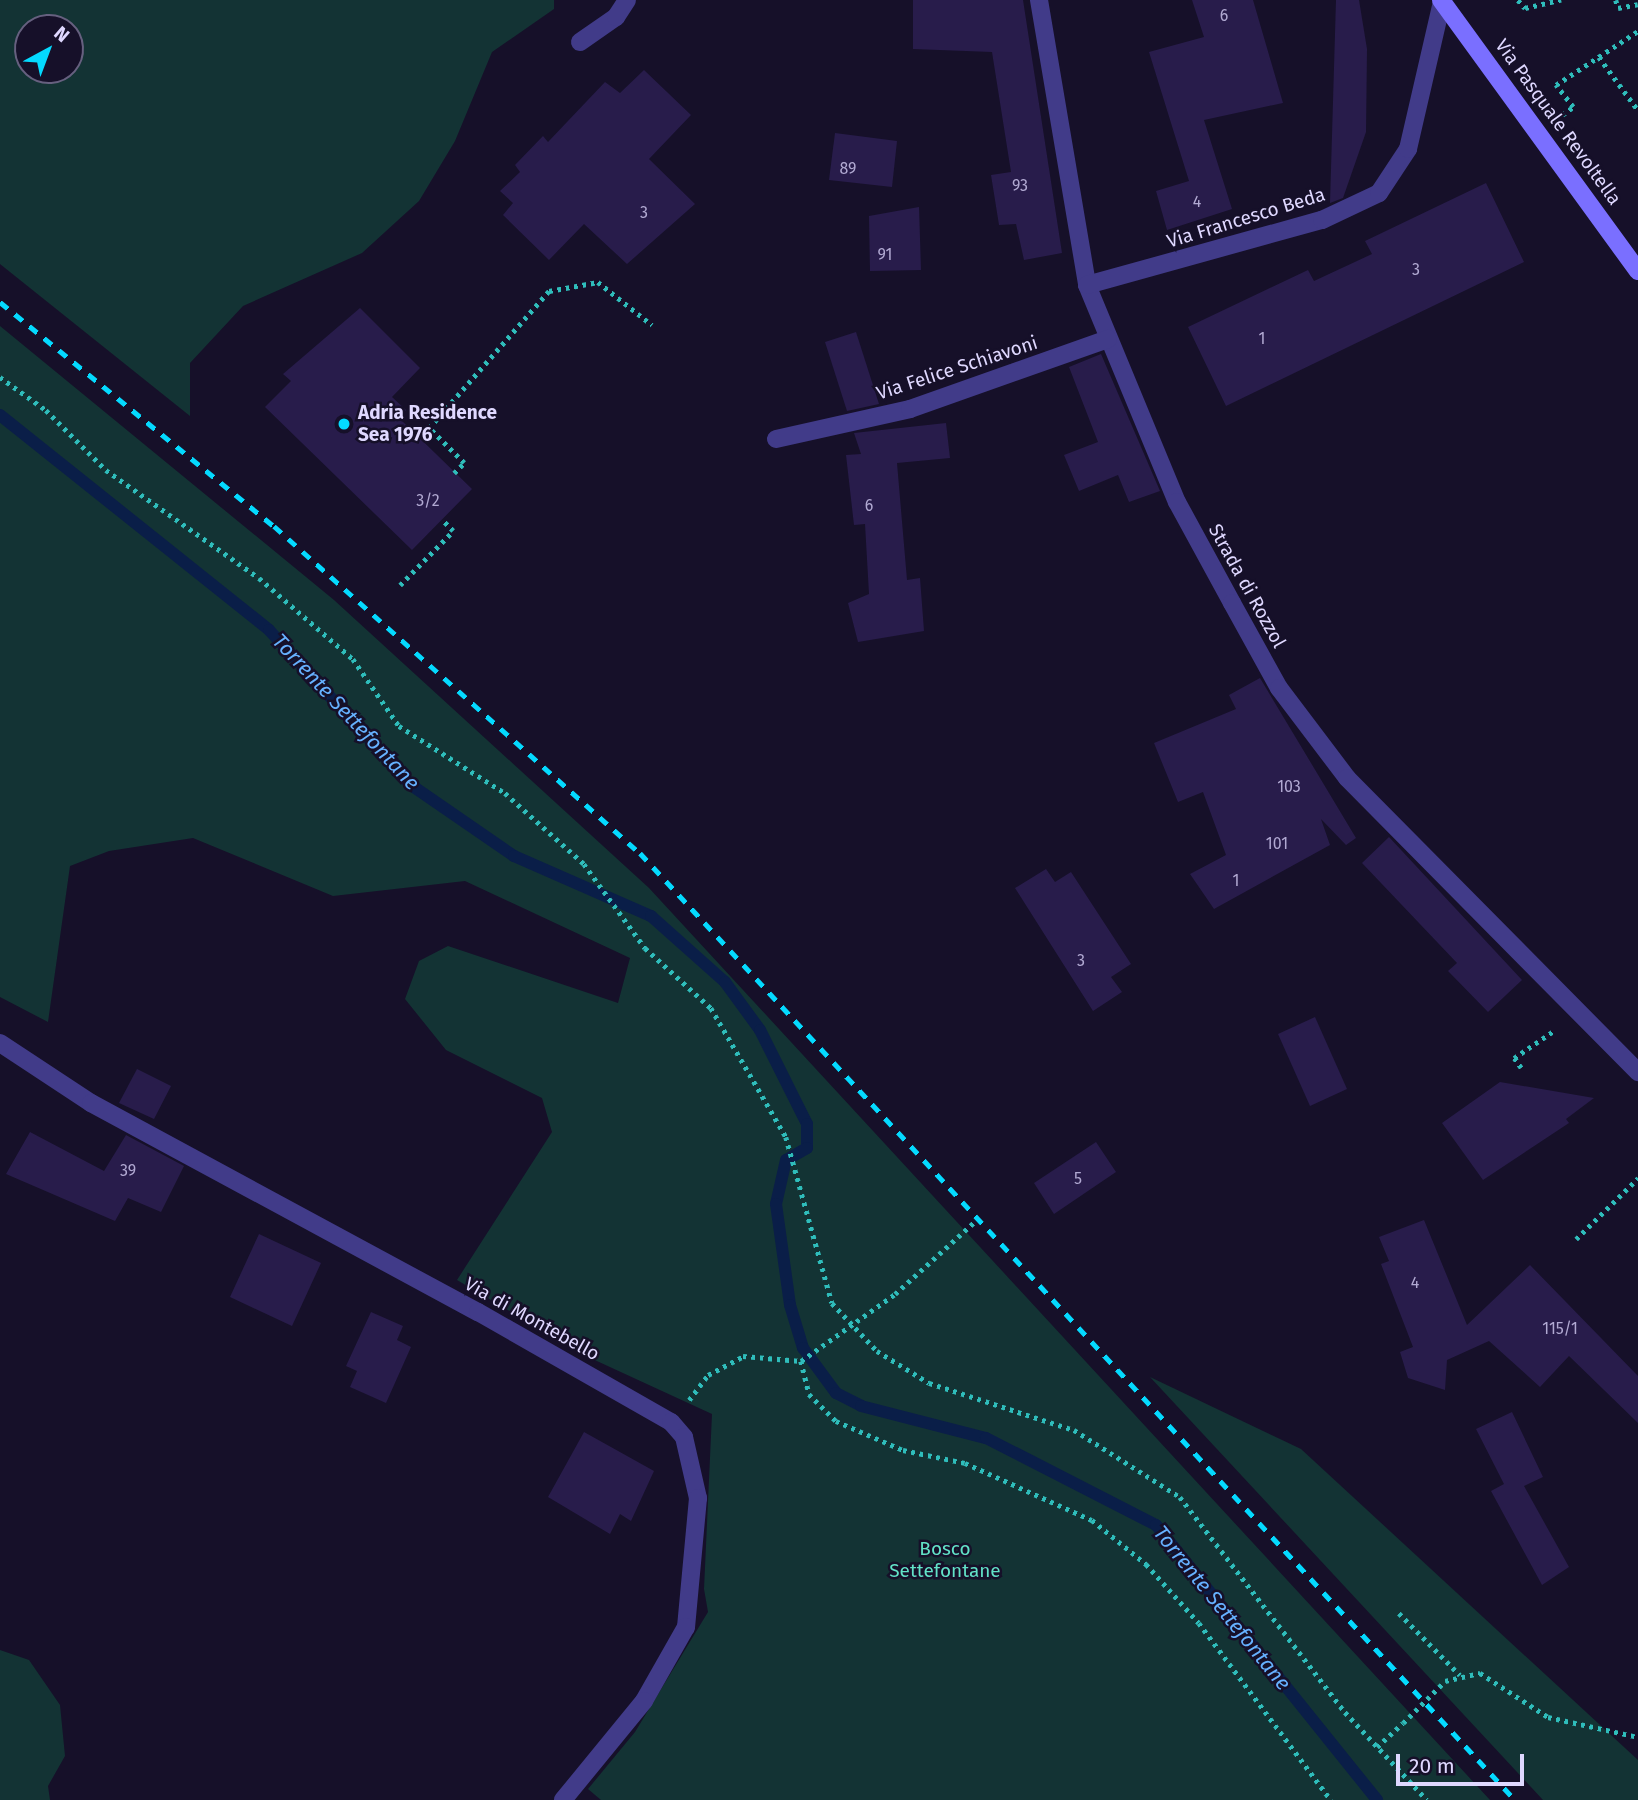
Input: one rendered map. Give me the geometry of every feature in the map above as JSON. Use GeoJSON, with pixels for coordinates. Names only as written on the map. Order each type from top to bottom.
{"type":"FeatureCollection","features":[{"type":"Feature","properties":{"kind":"main road","name":"Via Pasquale Revoltella"},"geometry":{"type":"LineString","coordinates":[[1441,1],[1638,271]]}},
{"type":"Feature","properties":{"kind":"street"},"geometry":{"type":"LineString","coordinates":[[580,42],[616,17],[627,0]]}},
{"type":"Feature","properties":{"kind":"street","name":"Strada di Rozzol"},"geometry":{"type":"LineString","coordinates":[[1039,0],[1087,285],[1177,502],[1279,688],[1347,778],[1638,1072]]}},
{"type":"Feature","properties":{"kind":"street","name":"Via Francesco Beda"},"geometry":{"type":"LineString","coordinates":[[1087,285],[1322,220],[1379,193],[1408,149],[1441,1]]}},
{"type":"Feature","properties":{"kind":"street","name":"Via Felice Schiavoni"},"geometry":{"type":"LineString","coordinates":[[776,439],[910,409],[1108,339]]}},
{"type":"Feature","properties":{"kind":"street","name":"Via di Montebello"},"geometry":{"type":"LineString","coordinates":[[0,1043],[91,1103],[478,1312],[671,1422],[684,1437],[698,1498],[686,1627],[638,1710],[563,1800]]}},
{"type":"Feature","properties":{"kind":"path"},"geometry":{"type":"LineString","coordinates":[[1518,0],[1524,8],[1561,0]]}},
{"type":"Feature","properties":{"kind":"path"},"geometry":{"type":"LineString","coordinates":[[1616,0],[1618,8],[1638,4]]}},
{"type":"Feature","properties":{"kind":"path"},"geometry":{"type":"LineString","coordinates":[[1562,115],[1573,107],[1556,85],[1638,31]]}},
{"type":"Feature","properties":{"kind":"path"},"geometry":{"type":"LineString","coordinates":[[1600,57],[1638,110]]}},
{"type":"Feature","properties":{"kind":"path"},"geometry":{"type":"LineString","coordinates":[[454,473],[464,463],[429,428],[549,291],[598,282],[652,326]]}},
{"type":"Feature","properties":{"kind":"path"},"geometry":{"type":"LineString","coordinates":[[0,377],[46,410],[106,470],[260,578],[353,659],[399,726],[505,793],[584,864],[645,948],[711,1008],[786,1137],[832,1303],[877,1351],[929,1383],[1074,1430],[1181,1497],[1377,1748],[1427,1800]]}},
{"type":"Feature","properties":{"kind":"path"},"geometry":{"type":"LineString","coordinates":[[400,585],[453,531],[442,520]]}},
{"type":"Feature","properties":{"kind":"path"},"geometry":{"type":"LineString","coordinates":[[1521,1068],[1514,1058],[1579,1013]]}},
{"type":"Feature","properties":{"kind":"path"},"geometry":{"type":"LineString","coordinates":[[1576,1239],[1638,1178]]}},
{"type":"Feature","properties":{"kind":"path"},"geometry":{"type":"LineString","coordinates":[[692,1396],[708,1375],[743,1356],[801,1361],[816,1352],[854,1326],[980,1217]]}},
{"type":"Feature","properties":{"kind":"path"},"geometry":{"type":"LineString","coordinates":[[801,1361],[809,1394],[836,1421],[903,1450],[965,1463],[1028,1496],[1092,1520],[1146,1564],[1199,1623],[1331,1800]]}},
{"type":"Feature","properties":{"kind":"path"},"geometry":{"type":"LineString","coordinates":[[1399,1613],[1460,1675]]}},
{"type":"Feature","properties":{"kind":"path"},"geometry":{"type":"LineString","coordinates":[[1377,1748],[1445,1681],[1460,1675],[1480,1673],[1548,1717],[1638,1737]]}},
{"type":"Feature","properties":{"kind":"green space"},"geometry":{"type":"Polygon","coordinates":[[[0,0],[554,0],[554,9],[492,52],[455,141],[419,201],[362,253],[243,306],[190,363],[190,416],[0,264],[0,0]]]}},
{"type":"Feature","properties":{"kind":"green space","name":"Bosco Settefontane"},"geometry":{"type":"Polygon","coordinates":[[[0,326],[334,600],[649,888],[1490,1800],[601,1800],[588,1789],[635,1732],[708,1612],[704,1589],[712,1414],[586,1356],[457,1280],[552,1132],[542,1098],[446,1050],[405,999],[419,961],[448,946],[618,1003],[630,958],[465,881],[333,896],[193,838],[109,851],[70,866],[48,1022],[0,997],[0,326]]]}},
{"type":"Feature","properties":{"kind":"green space"},"geometry":{"type":"Polygon","coordinates":[[[1150,1377],[1301,1449],[1638,1760],[1638,1800],[1543,1800],[1150,1377]]]}},
{"type":"Feature","properties":{"kind":"green space"},"geometry":{"type":"Polygon","coordinates":[[[0,1650],[29,1660],[60,1705],[65,1756],[48,1786],[50,1800],[0,1800],[0,1650]]]}},
{"type":"Feature","properties":{"kind":"building"},"geometry":{"type":"Polygon","coordinates":[[[913,0],[1023,0],[1062,253],[1024,260],[1016,224],[999,225],[991,175],[1011,172],[992,52],[913,49],[913,0]]]}},
{"type":"Feature","properties":{"kind":"building"},"geometry":{"type":"Polygon","coordinates":[[[1192,0],[1253,0],[1283,103],[1204,120],[1232,209],[1167,230],[1156,191],[1189,181],[1149,52],[1204,37],[1192,0]]]}},
{"type":"Feature","properties":{"kind":"building"},"geometry":{"type":"Polygon","coordinates":[[[1336,0],[1359,0],[1367,49],[1366,132],[1343,198],[1330,203],[1336,0]]]}},
{"type":"Feature","properties":{"kind":"building"},"geometry":{"type":"Polygon","coordinates":[[[644,70],[691,115],[649,159],[695,204],[627,264],[584,224],[549,260],[503,215],[513,203],[500,191],[520,172],[515,165],[543,136],[548,142],[605,82],[620,93],[644,70]]]}},
{"type":"Feature","properties":{"kind":"building"},"geometry":{"type":"Polygon","coordinates":[[[835,133],[897,141],[892,187],[829,180],[835,133]]]}},
{"type":"Feature","properties":{"kind":"building"},"geometry":{"type":"Polygon","coordinates":[[[1486,183],[1524,262],[1226,406],[1188,327],[1308,270],[1314,281],[1372,254],[1365,241],[1486,183]]]}},
{"type":"Feature","properties":{"kind":"building"},"geometry":{"type":"Polygon","coordinates":[[[919,207],[921,270],[870,271],[869,216],[919,207]]]}},
{"type":"Feature","properties":{"kind":"building","name":"Adria Residence Sea 1976"},"geometry":{"type":"Polygon","coordinates":[[[360,308],[420,368],[392,397],[406,410],[399,418],[472,489],[412,550],[265,407],[291,381],[283,374],[360,308]]]}},
{"type":"Feature","properties":{"kind":"building"},"geometry":{"type":"Polygon","coordinates":[[[856,332],[879,404],[847,411],[825,342],[856,332]]]}},
{"type":"Feature","properties":{"kind":"building"},"geometry":{"type":"Polygon","coordinates":[[[1101,354],[1160,491],[1129,502],[1118,475],[1079,491],[1064,455],[1098,442],[1069,367],[1101,354]]]}},
{"type":"Feature","properties":{"kind":"building"},"geometry":{"type":"Polygon","coordinates":[[[946,423],[950,458],[897,463],[907,580],[920,578],[924,631],[858,642],[848,603],[869,594],[865,524],[854,525],[846,455],[861,454],[854,433],[946,423]]]}},
{"type":"Feature","properties":{"kind":"building"},"geometry":{"type":"Polygon","coordinates":[[[1260,678],[1356,838],[1346,845],[1321,819],[1330,845],[1214,909],[1190,874],[1226,855],[1203,792],[1178,802],[1154,743],[1236,709],[1229,695],[1260,678]]]}},
{"type":"Feature","properties":{"kind":"building"},"geometry":{"type":"Polygon","coordinates":[[[1389,837],[1522,980],[1488,1012],[1448,971],[1457,963],[1362,863],[1389,837]]]}},
{"type":"Feature","properties":{"kind":"building"},"geometry":{"type":"Polygon","coordinates":[[[1046,869],[1055,882],[1071,872],[1131,964],[1111,977],[1122,992],[1093,1011],[1015,888],[1046,869]]]}},
{"type":"Feature","properties":{"kind":"building"},"geometry":{"type":"Polygon","coordinates":[[[1315,1017],[1347,1089],[1310,1106],[1278,1034],[1315,1017]]]}},
{"type":"Feature","properties":{"kind":"building"},"geometry":{"type":"Polygon","coordinates":[[[137,1069],[171,1086],[154,1119],[119,1103],[137,1069]]]}},
{"type":"Feature","properties":{"kind":"building"},"geometry":{"type":"Polygon","coordinates":[[[1500,1082],[1594,1098],[1566,1119],[1569,1123],[1483,1180],[1442,1123],[1500,1082]]]}},
{"type":"Feature","properties":{"kind":"building"},"geometry":{"type":"Polygon","coordinates":[[[30,1132],[104,1171],[126,1135],[184,1166],[161,1212],[128,1198],[115,1221],[6,1174],[30,1132]]]}},
{"type":"Feature","properties":{"kind":"building"},"geometry":{"type":"Polygon","coordinates":[[[1096,1142],[1116,1172],[1054,1214],[1034,1183],[1096,1142]]]}},
{"type":"Feature","properties":{"kind":"building"},"geometry":{"type":"Polygon","coordinates":[[[1424,1220],[1467,1325],[1530,1265],[1638,1376],[1638,1423],[1569,1356],[1540,1387],[1489,1341],[1447,1360],[1445,1390],[1408,1378],[1400,1352],[1413,1347],[1381,1264],[1389,1261],[1379,1237],[1424,1220]]]}},
{"type":"Feature","properties":{"kind":"building"},"geometry":{"type":"Polygon","coordinates":[[[259,1234],[321,1263],[292,1326],[230,1297],[259,1234]]]}},
{"type":"Feature","properties":{"kind":"building"},"geometry":{"type":"Polygon","coordinates":[[[371,1312],[403,1326],[397,1340],[411,1347],[386,1403],[350,1387],[357,1371],[346,1366],[371,1312]]]}},
{"type":"Feature","properties":{"kind":"building"},"geometry":{"type":"Polygon","coordinates":[[[1512,1412],[1543,1477],[1524,1486],[1569,1567],[1542,1585],[1491,1491],[1504,1484],[1476,1429],[1512,1412]]]}},
{"type":"Feature","properties":{"kind":"building"},"geometry":{"type":"Polygon","coordinates":[[[584,1432],[654,1471],[631,1521],[620,1514],[610,1534],[548,1497],[584,1432]]]}},
{"type":"Feature","properties":{"kind":"waterway","name":"Torrente Settefontane"},"geometry":{"type":"LineString","coordinates":[[0,415],[269,630],[411,785],[514,856],[651,916],[725,982],[760,1030],[807,1124],[807,1148],[786,1160],[776,1204],[790,1305],[803,1348],[836,1393],[861,1406],[986,1438],[1156,1525],[1377,1800]]}},
{"type":"Feature","properties":{"kind":"railway"},"geometry":{"type":"LineString","coordinates":[[0,302],[274,526],[640,853],[1515,1800]]}},
{"type":"Feature","properties":{"kind":"place","name":"Adria Residence Sea 1976"},"geometry":{"type":"Point","coordinates":[344,424]}}]}
